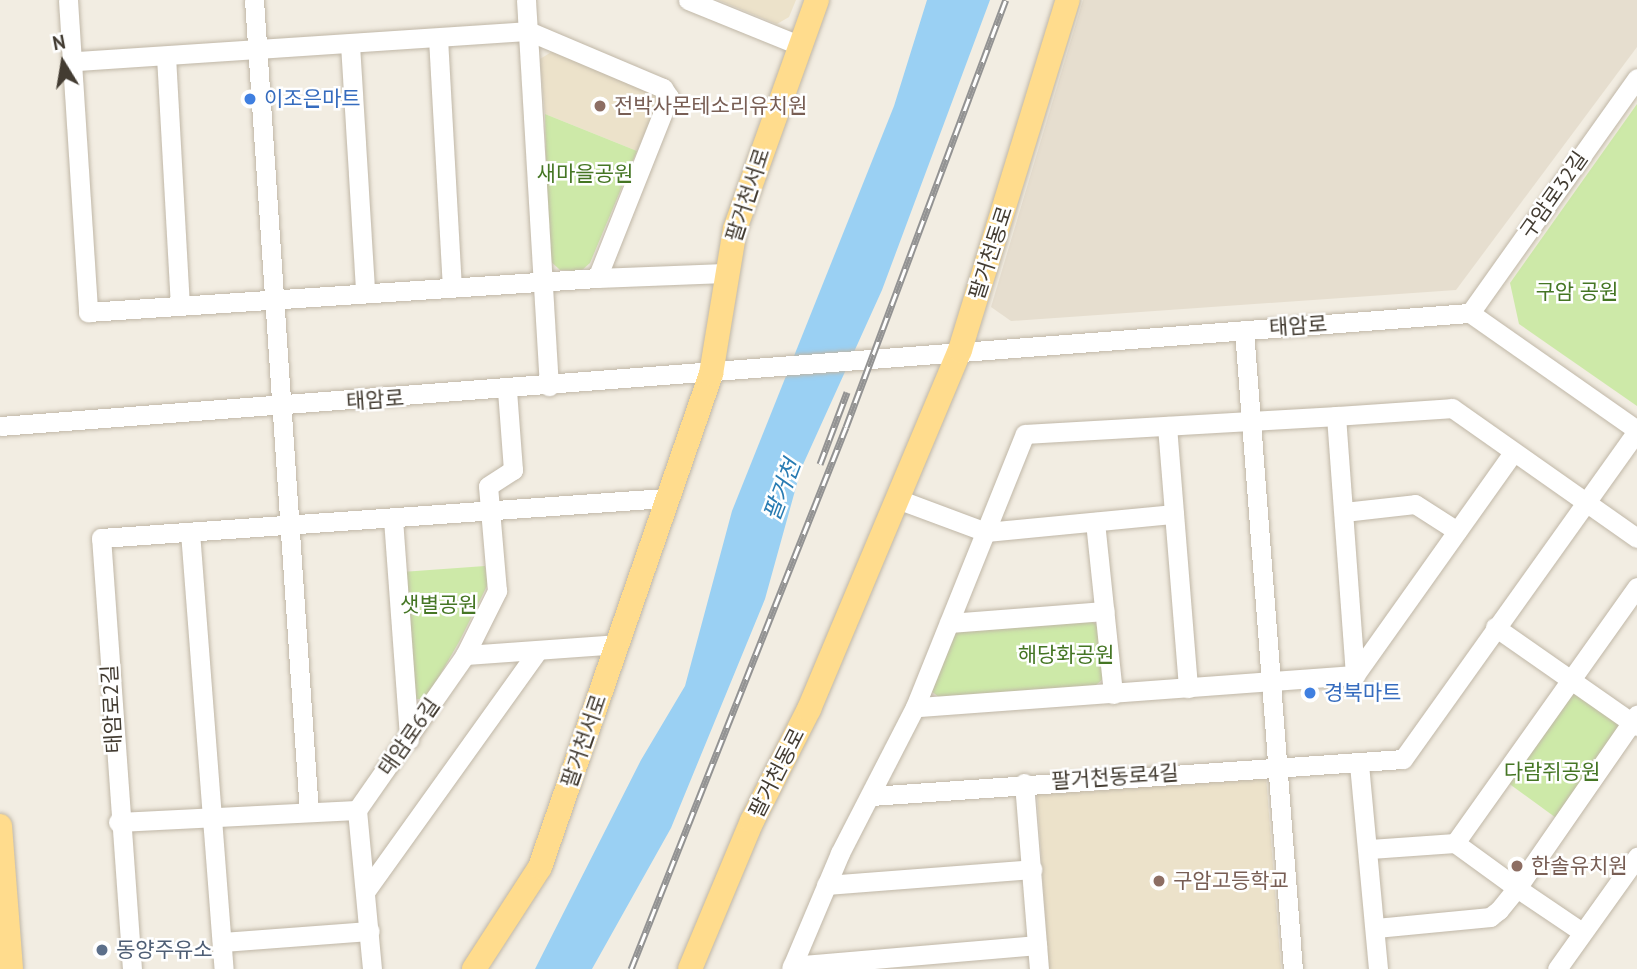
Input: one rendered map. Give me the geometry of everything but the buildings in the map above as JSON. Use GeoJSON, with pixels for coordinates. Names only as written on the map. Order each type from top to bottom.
{"type":"FeatureCollection","features":[{"type":"Feature","properties":{"kind":"main road","name":"팔거천서로"},"geometry":{"type":"LineString","coordinates":[[474,969],[540,867],[665,498],[711,374],[725,273],[735,229],[817,0]]}},
{"type":"Feature","properties":{"kind":"main road","name":"팔거천동로"},"geometry":{"type":"LineString","coordinates":[[690,969],[752,821],[809,709],[900,500],[960,350],[1068,0]]}},
{"type":"Feature","properties":{"kind":"main road"},"geometry":{"type":"LineString","coordinates":[[0,826],[7,963]]}},
{"type":"Feature","properties":{"kind":"street"},"geometry":{"type":"LineString","coordinates":[[68,0],[88,312],[542,280],[725,273]]}},
{"type":"Feature","properties":{"kind":"street"},"geometry":{"type":"LineString","coordinates":[[254,0],[309,812]]}},
{"type":"Feature","properties":{"kind":"street"},"geometry":{"type":"LineString","coordinates":[[526,0],[549,386]]}},
{"type":"Feature","properties":{"kind":"street"},"geometry":{"type":"LineString","coordinates":[[688,0],[799,45]]}},
{"type":"Feature","properties":{"kind":"street"},"geometry":{"type":"LineString","coordinates":[[72,61],[528,31],[663,88],[669,97],[597,278]]}},
{"type":"Feature","properties":{"kind":"street"},"geometry":{"type":"LineString","coordinates":[[438,38],[452,286]]}},
{"type":"Feature","properties":{"kind":"street"},"geometry":{"type":"LineString","coordinates":[[350,44],[365,291]]}},
{"type":"Feature","properties":{"kind":"street"},"geometry":{"type":"LineString","coordinates":[[166,56],[180,304]]}},
{"type":"Feature","properties":{"kind":"street","name":"구암로32길"},"geometry":{"type":"LineString","coordinates":[[1471,313],[1637,78]]}},
{"type":"Feature","properties":{"kind":"street"},"geometry":{"type":"LineString","coordinates":[[1471,313],[1637,430]]}},
{"type":"Feature","properties":{"kind":"street","name":"태암로"},"geometry":{"type":"LineString","coordinates":[[0,426],[507,390],[960,350],[1471,313]]}},
{"type":"Feature","properties":{"kind":"street"},"geometry":{"type":"LineString","coordinates":[[1244,330],[1293,969]]}},
{"type":"Feature","properties":{"kind":"street","name":"태암로6길"},"geometry":{"type":"LineString","coordinates":[[357,810],[410,739],[465,655],[497,591],[488,486],[513,470],[507,390]]}},
{"type":"Feature","properties":{"kind":"street"},"geometry":{"type":"LineString","coordinates":[[1037,945],[792,968],[826,885],[915,707],[1025,434],[1452,408],[1512,454],[1637,538]]}},
{"type":"Feature","properties":{"kind":"street"},"geometry":{"type":"LineString","coordinates":[[1336,416],[1354,675]]}},
{"type":"Feature","properties":{"kind":"street"},"geometry":{"type":"LineString","coordinates":[[1167,426],[1188,688]]}},
{"type":"Feature","properties":{"kind":"street","name":"팔거천동로4길"},"geometry":{"type":"LineString","coordinates":[[871,796],[1024,783],[1359,764],[1403,759],[1637,430]]}},
{"type":"Feature","properties":{"kind":"street"},"geometry":{"type":"LineString","coordinates":[[1354,675],[1512,454]]}},
{"type":"Feature","properties":{"kind":"street"},"geometry":{"type":"LineString","coordinates":[[224,969],[190,532],[490,513],[665,498]]}},
{"type":"Feature","properties":{"kind":"street"},"geometry":{"type":"LineString","coordinates":[[900,500],[986,533],[1174,514]]}},
{"type":"Feature","properties":{"kind":"street"},"geometry":{"type":"LineString","coordinates":[[1343,512],[1415,504],[1457,531]]}},
{"type":"Feature","properties":{"kind":"street"},"geometry":{"type":"LineString","coordinates":[[393,519],[410,739]]}},
{"type":"Feature","properties":{"kind":"street"},"geometry":{"type":"LineString","coordinates":[[1095,522],[1114,694]]}},
{"type":"Feature","properties":{"kind":"street","name":"태암로2길"},"geometry":{"type":"LineString","coordinates":[[132,969],[118,822],[102,538],[190,532]]}},
{"type":"Feature","properties":{"kind":"street"},"geometry":{"type":"LineString","coordinates":[[1455,843],[1637,587]]}},
{"type":"Feature","properties":{"kind":"street"},"geometry":{"type":"LineString","coordinates":[[949,622],[1105,611]]}},
{"type":"Feature","properties":{"kind":"street"},"geometry":{"type":"LineString","coordinates":[[1376,928],[1490,917],[1517,888],[1635,721],[1570,681],[1495,627]]}},
{"type":"Feature","properties":{"kind":"street"},"geometry":{"type":"LineString","coordinates":[[465,655],[536,653],[617,644]]}},
{"type":"Feature","properties":{"kind":"street"},"geometry":{"type":"LineString","coordinates":[[365,892],[386,870],[536,653]]}},
{"type":"Feature","properties":{"kind":"street"},"geometry":{"type":"LineString","coordinates":[[915,707],[1114,694],[1270,679],[1354,675]]}},
{"type":"Feature","properties":{"kind":"street"},"geometry":{"type":"LineString","coordinates":[[1359,764],[1370,849],[1378,969]]}},
{"type":"Feature","properties":{"kind":"street"},"geometry":{"type":"LineString","coordinates":[[1024,783],[1039,969]]}},
{"type":"Feature","properties":{"kind":"street"},"geometry":{"type":"LineString","coordinates":[[118,822],[357,810],[372,969]]}},
{"type":"Feature","properties":{"kind":"street"},"geometry":{"type":"LineString","coordinates":[[1370,849],[1455,843],[1582,932]]}},
{"type":"Feature","properties":{"kind":"street"},"geometry":{"type":"LineString","coordinates":[[1557,969],[1637,856]]}},
{"type":"Feature","properties":{"kind":"street"},"geometry":{"type":"LineString","coordinates":[[826,885],[1032,869]]}},
{"type":"Feature","properties":{"kind":"street"},"geometry":{"type":"LineString","coordinates":[[222,942],[370,931]]}},
{"type":"Feature","properties":{"kind":"shaded area"},"geometry":{"type":"Polygon","coordinates":[[[718,0],[796,0],[789,17],[777,24],[718,0]]]}},
{"type":"Feature","properties":{"kind":"shaded area"},"geometry":{"type":"Polygon","coordinates":[[[1083,0],[1637,0],[1637,47],[1456,290],[1011,321],[991,307],[1083,0]]]}},
{"type":"Feature","properties":{"kind":"shaded area","name":"전박사몬테소리유치원"},"geometry":{"type":"Polygon","coordinates":[[[553,51],[655,90],[659,99],[637,151],[545,114],[540,59],[553,51]]]}},
{"type":"Feature","properties":{"kind":"shaded area","name":"구암고등학교"},"geometry":{"type":"Polygon","coordinates":[[[1266,776],[1281,969],[1049,969],[1037,794],[1266,776]]]}},
{"type":"Feature","properties":{"kind":"green space","name":"구암 공원"},"geometry":{"type":"Polygon","coordinates":[[[1637,104],[1637,406],[1519,324],[1510,283],[1637,104]]]}},
{"type":"Feature","properties":{"kind":"green space","name":"새마을공원"},"geometry":{"type":"Polygon","coordinates":[[[545,114],[637,151],[590,263],[581,271],[560,270],[548,259],[545,114]]]}},
{"type":"Feature","properties":{"kind":"green space","name":"샛별공원"},"geometry":{"type":"Polygon","coordinates":[[[485,566],[488,584],[459,642],[426,699],[411,699],[402,572],[485,566]]]}},
{"type":"Feature","properties":{"kind":"green space","name":"해당화공원"},"geometry":{"type":"Polygon","coordinates":[[[1085,618],[1100,626],[1105,677],[1094,687],[943,700],[931,691],[950,636],[961,629],[1085,618]]]}},
{"type":"Feature","properties":{"kind":"green space","name":"다람쥐공원"},"geometry":{"type":"Polygon","coordinates":[[[1571,688],[1626,724],[1559,820],[1504,780],[1571,688]]]}},
{"type":"Feature","properties":{"kind":"water","name":"팔거천"},"geometry":{"type":"Polygon","coordinates":[[[927,0],[990,0],[882,290],[801,469],[765,599],[671,828],[592,969],[535,969],[641,760],[685,686],[732,511],[894,106],[927,0]]]}},
{"type":"Feature","properties":{"kind":"railway"},"geometry":{"type":"LineString","coordinates":[[631,969],[846,427],[1006,0]]}},
{"type":"Feature","properties":{"kind":"railway"},"geometry":{"type":"LineString","coordinates":[[820,464],[847,392]]}},
{"type":"Feature","properties":{"kind":"place","name":"이조은마트"},"geometry":{"type":"Point","coordinates":[250,99]}},
{"type":"Feature","properties":{"kind":"place","name":"전박사몬테소리유치원"},"geometry":{"type":"Point","coordinates":[600,106]}},
{"type":"Feature","properties":{"kind":"place","name":"경북마트"},"geometry":{"type":"Point","coordinates":[1310,693]}},
{"type":"Feature","properties":{"kind":"place","name":"한솔유치원"},"geometry":{"type":"Point","coordinates":[1517,866]}},
{"type":"Feature","properties":{"kind":"place","name":"구암고등학교"},"geometry":{"type":"Point","coordinates":[1159,881]}},
{"type":"Feature","properties":{"kind":"place","name":"동양주유소"},"geometry":{"type":"Point","coordinates":[102,950]}}]}
